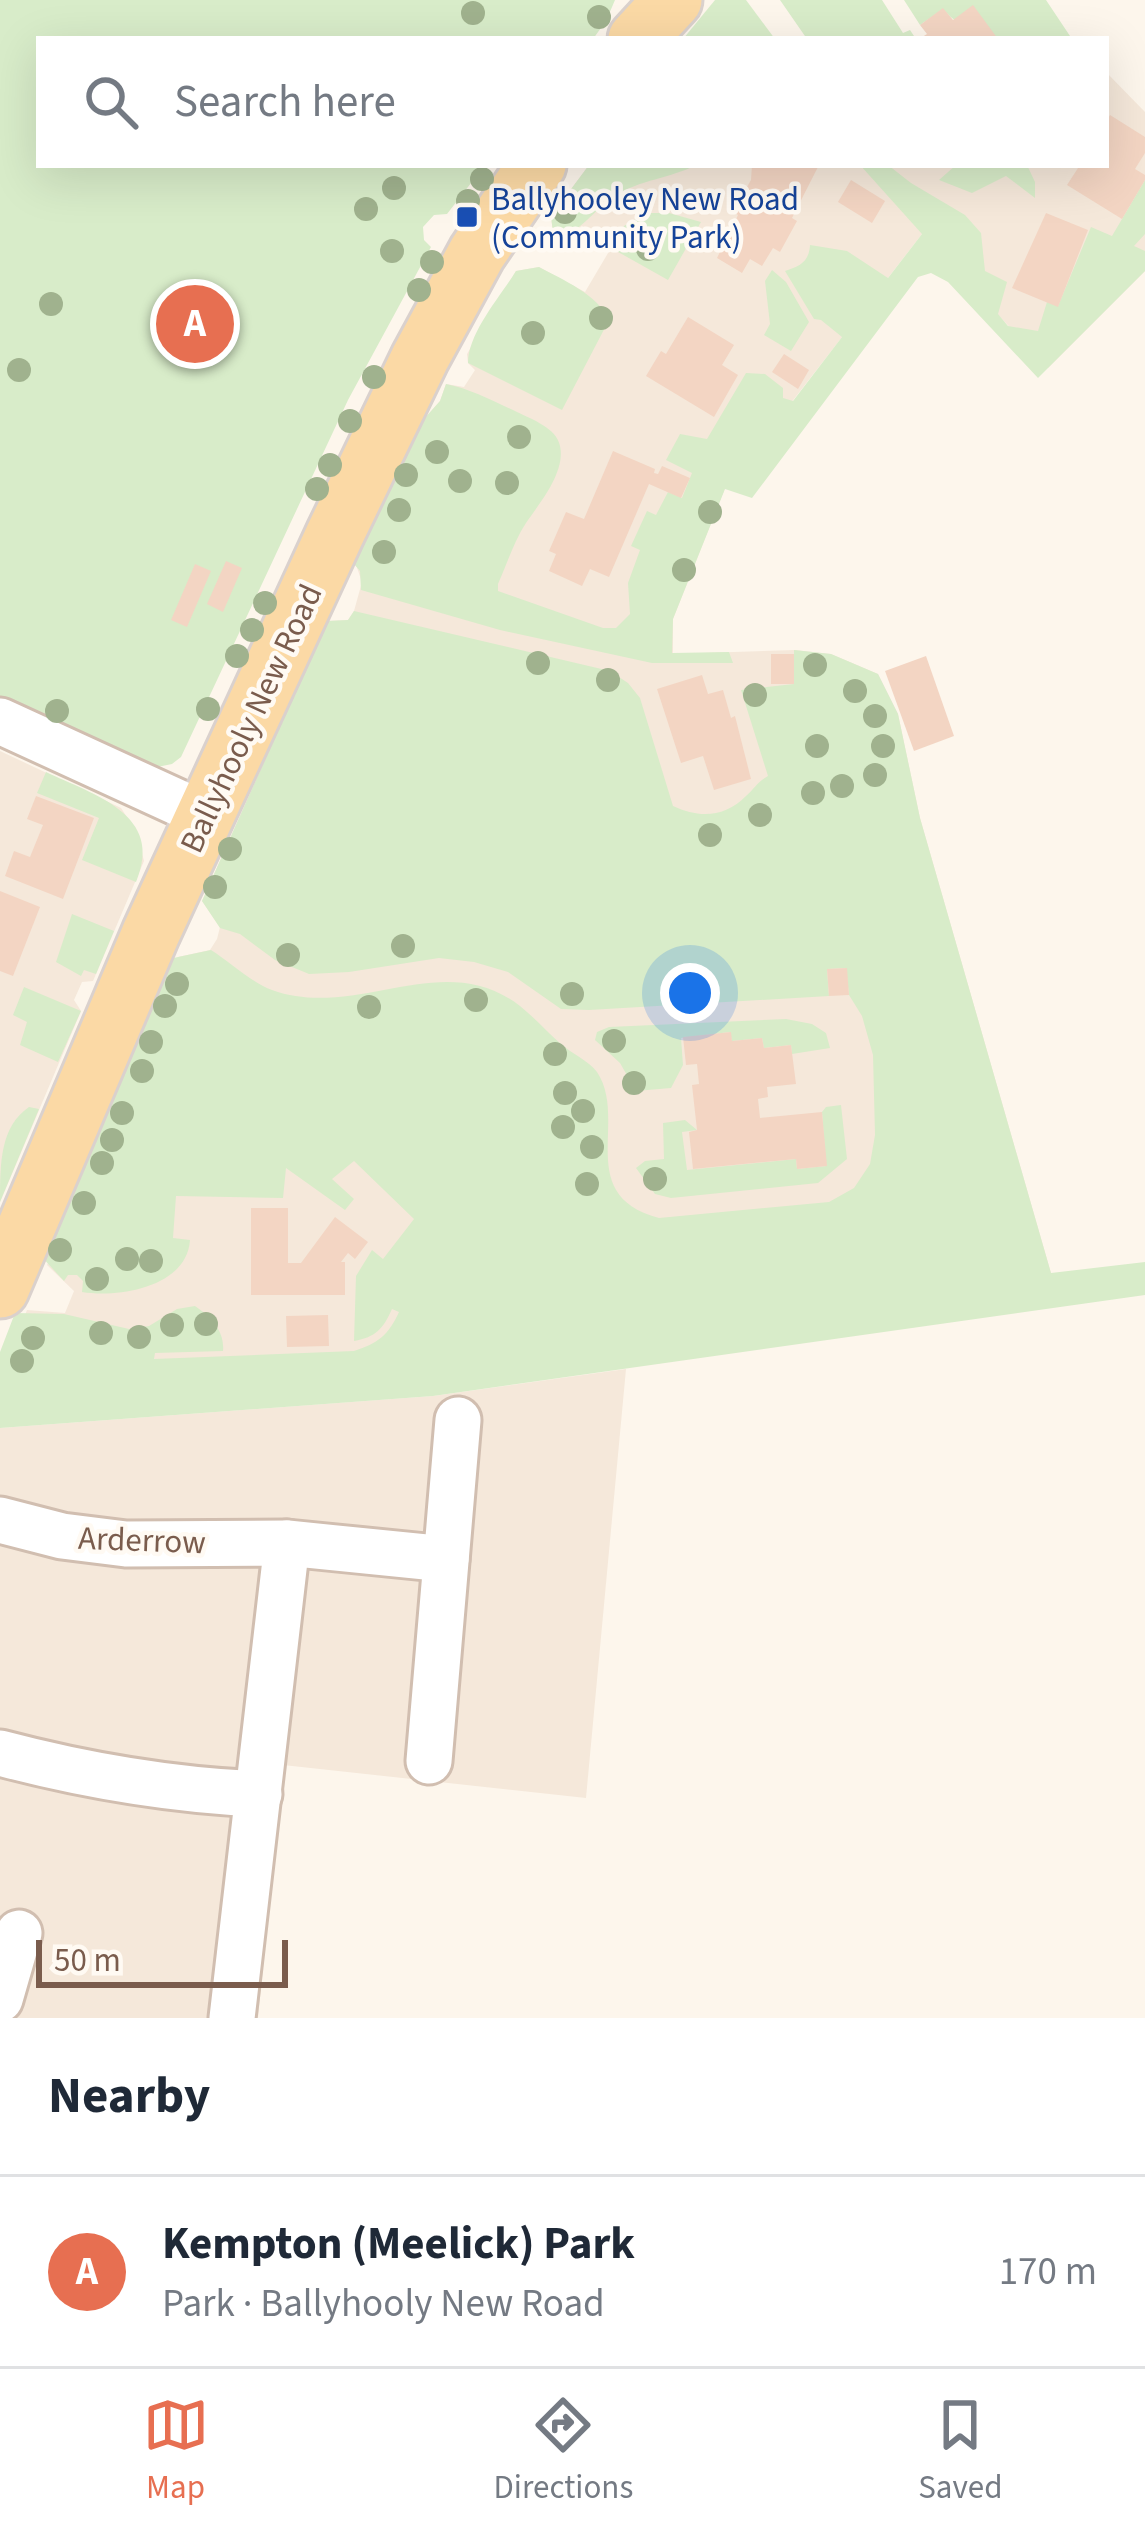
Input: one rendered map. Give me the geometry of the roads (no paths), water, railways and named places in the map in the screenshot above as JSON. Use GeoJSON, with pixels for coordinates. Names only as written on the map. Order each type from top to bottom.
{"type":"FeatureCollection","features":[{"type":"Feature","properties":{"kind":"main road"},"geometry":{"type":"LineString","coordinates":[[640,36],[673,0]]}},
{"type":"Feature","properties":{"kind":"main road","name":"Ballyhooly New Road"},"geometry":{"type":"LineString","coordinates":[[0,1289],[206,815],[420,358],[477,253],[535,168]]}},
{"type":"Feature","properties":{"kind":"street"},"geometry":{"type":"LineString","coordinates":[[0,721],[206,815]]}},
{"type":"Feature","properties":{"kind":"street"},"geometry":{"type":"LineString","coordinates":[[429,1761],[458,1420]]}},
{"type":"Feature","properties":{"kind":"street","name":"Arderrow"},"geometry":{"type":"LineString","coordinates":[[0,1520],[62,1536],[126,1544],[286,1543],[446,1559]]}},
{"type":"Feature","properties":{"kind":"street"},"geometry":{"type":"LineString","coordinates":[[232,2018],[286,1543]]}},
{"type":"Feature","properties":{"kind":"street"},"geometry":{"type":"LineString","coordinates":[[0,1754],[86,1776],[259,1794]]}},
{"type":"Feature","properties":{"kind":"street"},"geometry":{"type":"LineString","coordinates":[[0,1999],[19,1934]]}},
{"type":"Feature","properties":{"kind":"place","name":"Ballyhooley New Road (Community Park)"},"geometry":{"type":"Point","coordinates":[467,217]}},
{"type":"Feature","properties":{"kind":"place","name":"Kempton (Meelick) Park"},"geometry":{"type":"Point","coordinates":[195,324]}}]}
